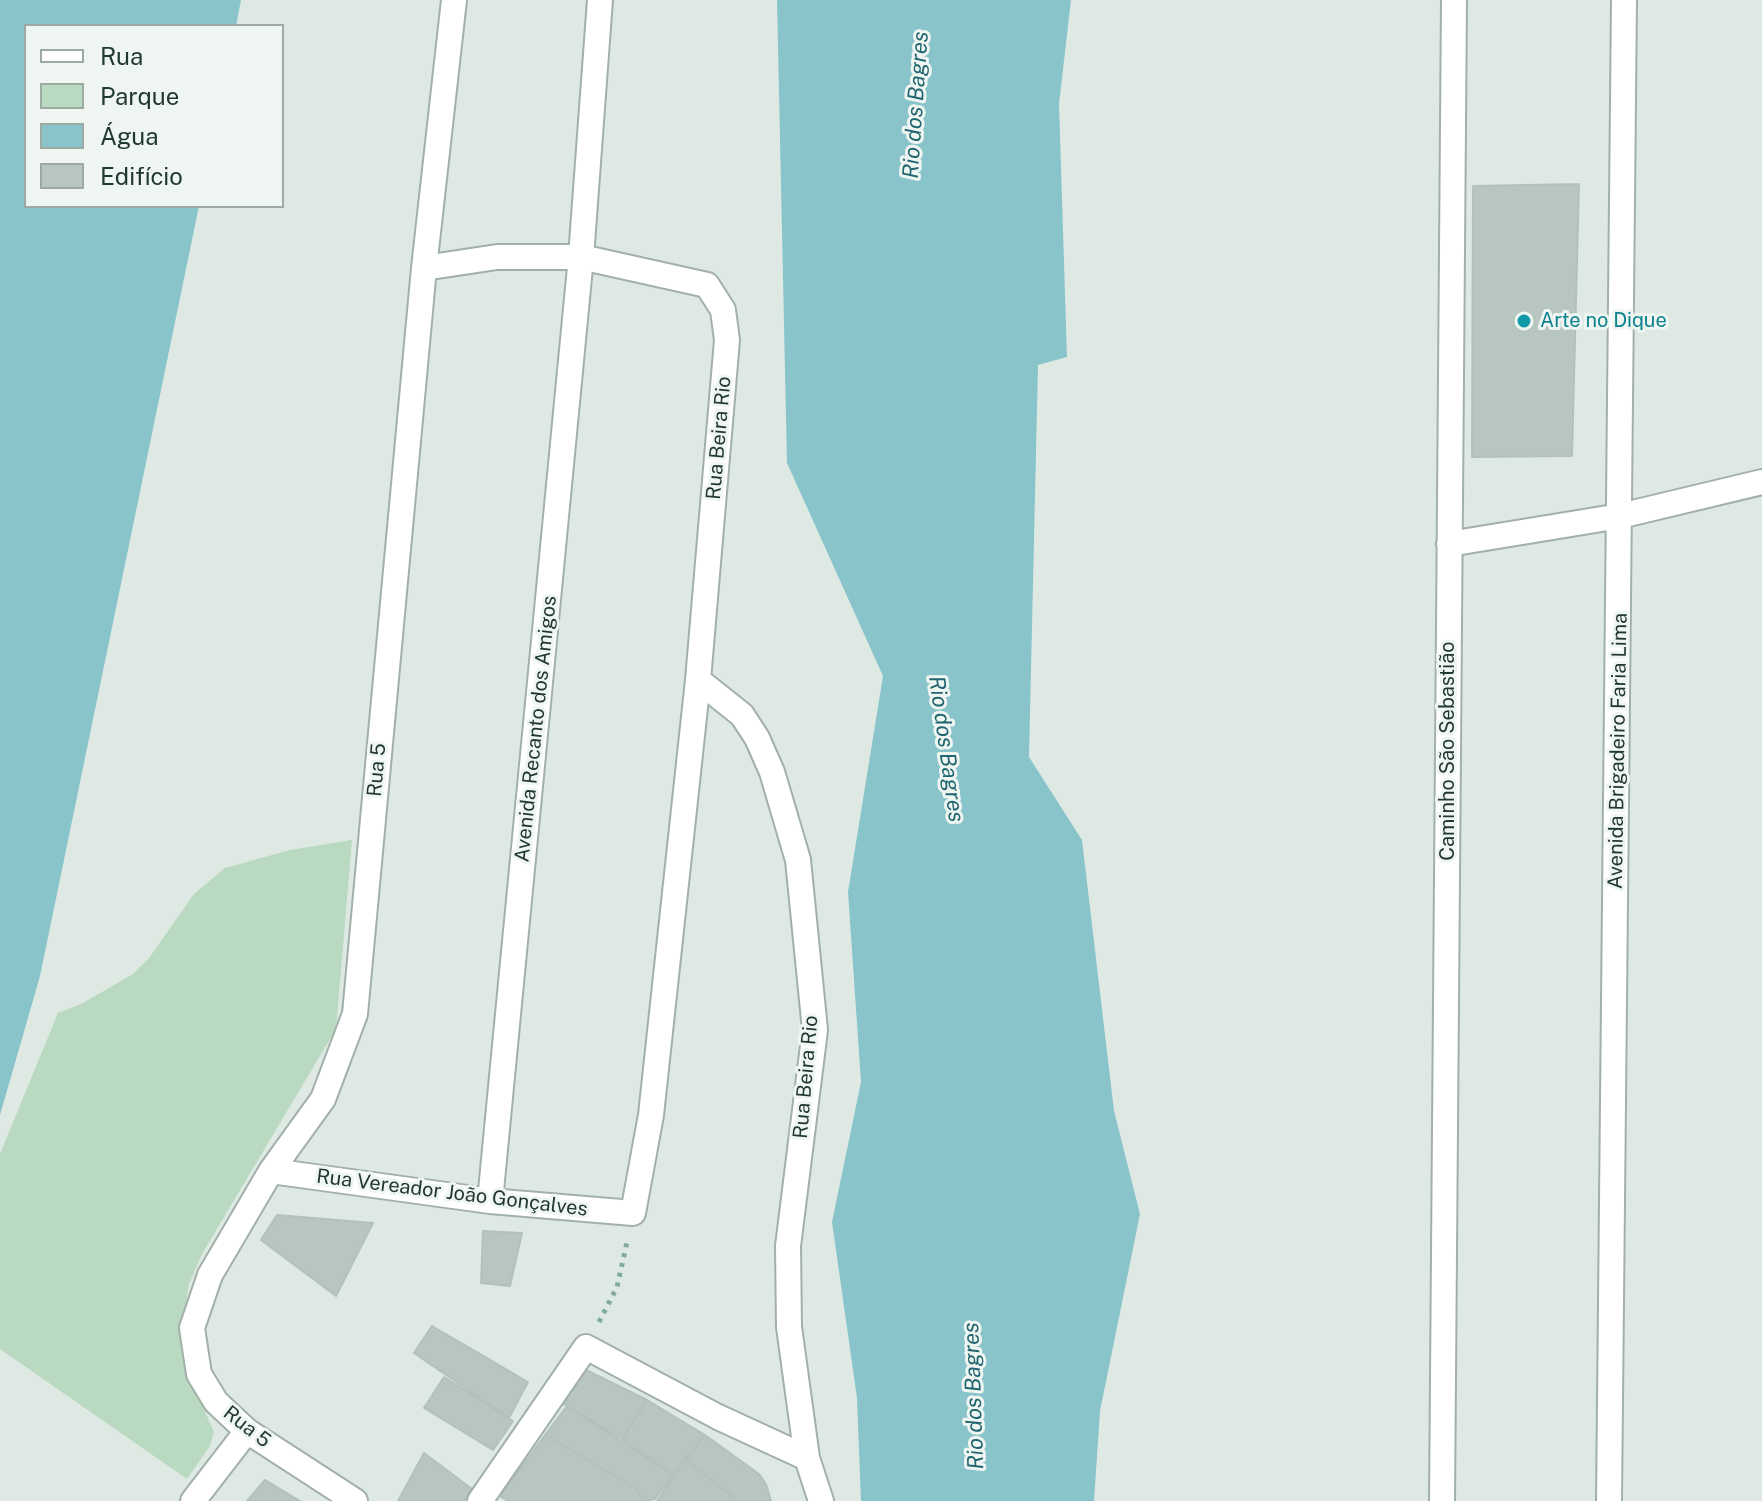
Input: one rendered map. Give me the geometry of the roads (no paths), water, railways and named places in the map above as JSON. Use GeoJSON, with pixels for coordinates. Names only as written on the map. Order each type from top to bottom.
{"type":"FeatureCollection","features":[{"type":"Feature","properties":{"kind":"street","name":"Rua 5"},"geometry":{"type":"LineString","coordinates":[[355,1501],[247,1431],[216,1402],[199,1374],[192,1328],[210,1275],[271,1171],[323,1099],[355,1014],[424,268],[454,0]]}},
{"type":"Feature","properties":{"kind":"street","name":"Avenida Recanto dos Amigos"},"geometry":{"type":"LineString","coordinates":[[490,1201],[581,257],[600,0]]}},
{"type":"Feature","properties":{"kind":"street","name":"Caminho São Sebastião"},"geometry":{"type":"LineString","coordinates":[[1442,1501],[1454,0]]}},
{"type":"Feature","properties":{"kind":"street","name":"Avenida Brigadeiro Faria Lima"},"geometry":{"type":"LineString","coordinates":[[1609,1501],[1624,0]]}},
{"type":"Feature","properties":{"kind":"street"},"geometry":{"type":"LineString","coordinates":[[424,268],[497,257],[581,257]]}},
{"type":"Feature","properties":{"kind":"street","name":"Rua Beira Rio"},"geometry":{"type":"LineString","coordinates":[[581,257],[707,285],[723,310],[727,340],[698,680],[651,1115],[633,1213]]}},
{"type":"Feature","properties":{"kind":"street"},"geometry":{"type":"LineString","coordinates":[[1449,544],[1620,516],[1762,482]]}},
{"type":"Feature","properties":{"kind":"street","name":"Rua Beira Rio"},"geometry":{"type":"LineString","coordinates":[[698,680],[742,715],[757,738],[772,772],[798,860],[815,1030],[788,1246],[788,1300],[807,1458],[817,1498]]}},
{"type":"Feature","properties":{"kind":"street","name":"Rua Vereador João Gonçalves"},"geometry":{"type":"LineString","coordinates":[[271,1171],[490,1201],[633,1213]]}},
{"type":"Feature","properties":{"kind":"street"},"geometry":{"type":"LineString","coordinates":[[480,1501],[586,1347],[807,1458]]}},
{"type":"Feature","properties":{"kind":"street"},"geometry":{"type":"LineString","coordinates":[[193,1501],[247,1431]]}},
{"type":"Feature","properties":{"kind":"water"},"geometry":{"type":"Polygon","coordinates":[[[0,0],[241,0],[236,24],[24,24],[24,208],[199,208],[40,976],[0,1115],[0,0]]]}},
{"type":"Feature","properties":{"kind":"water","name":"Rio dos Bagres"},"geometry":{"type":"Polygon","coordinates":[[[777,0],[1071,0],[1059,104],[1067,357],[1038,365],[1029,757],[1082,840],[1114,1111],[1140,1214],[1100,1411],[1094,1501],[861,1501],[857,1398],[832,1222],[861,1082],[848,892],[883,676],[787,463],[777,0]]]}},
{"type":"Feature","properties":{"kind":"place","name":"Arte no Dique"},"geometry":{"type":"Point","coordinates":[1524,321]}}]}
